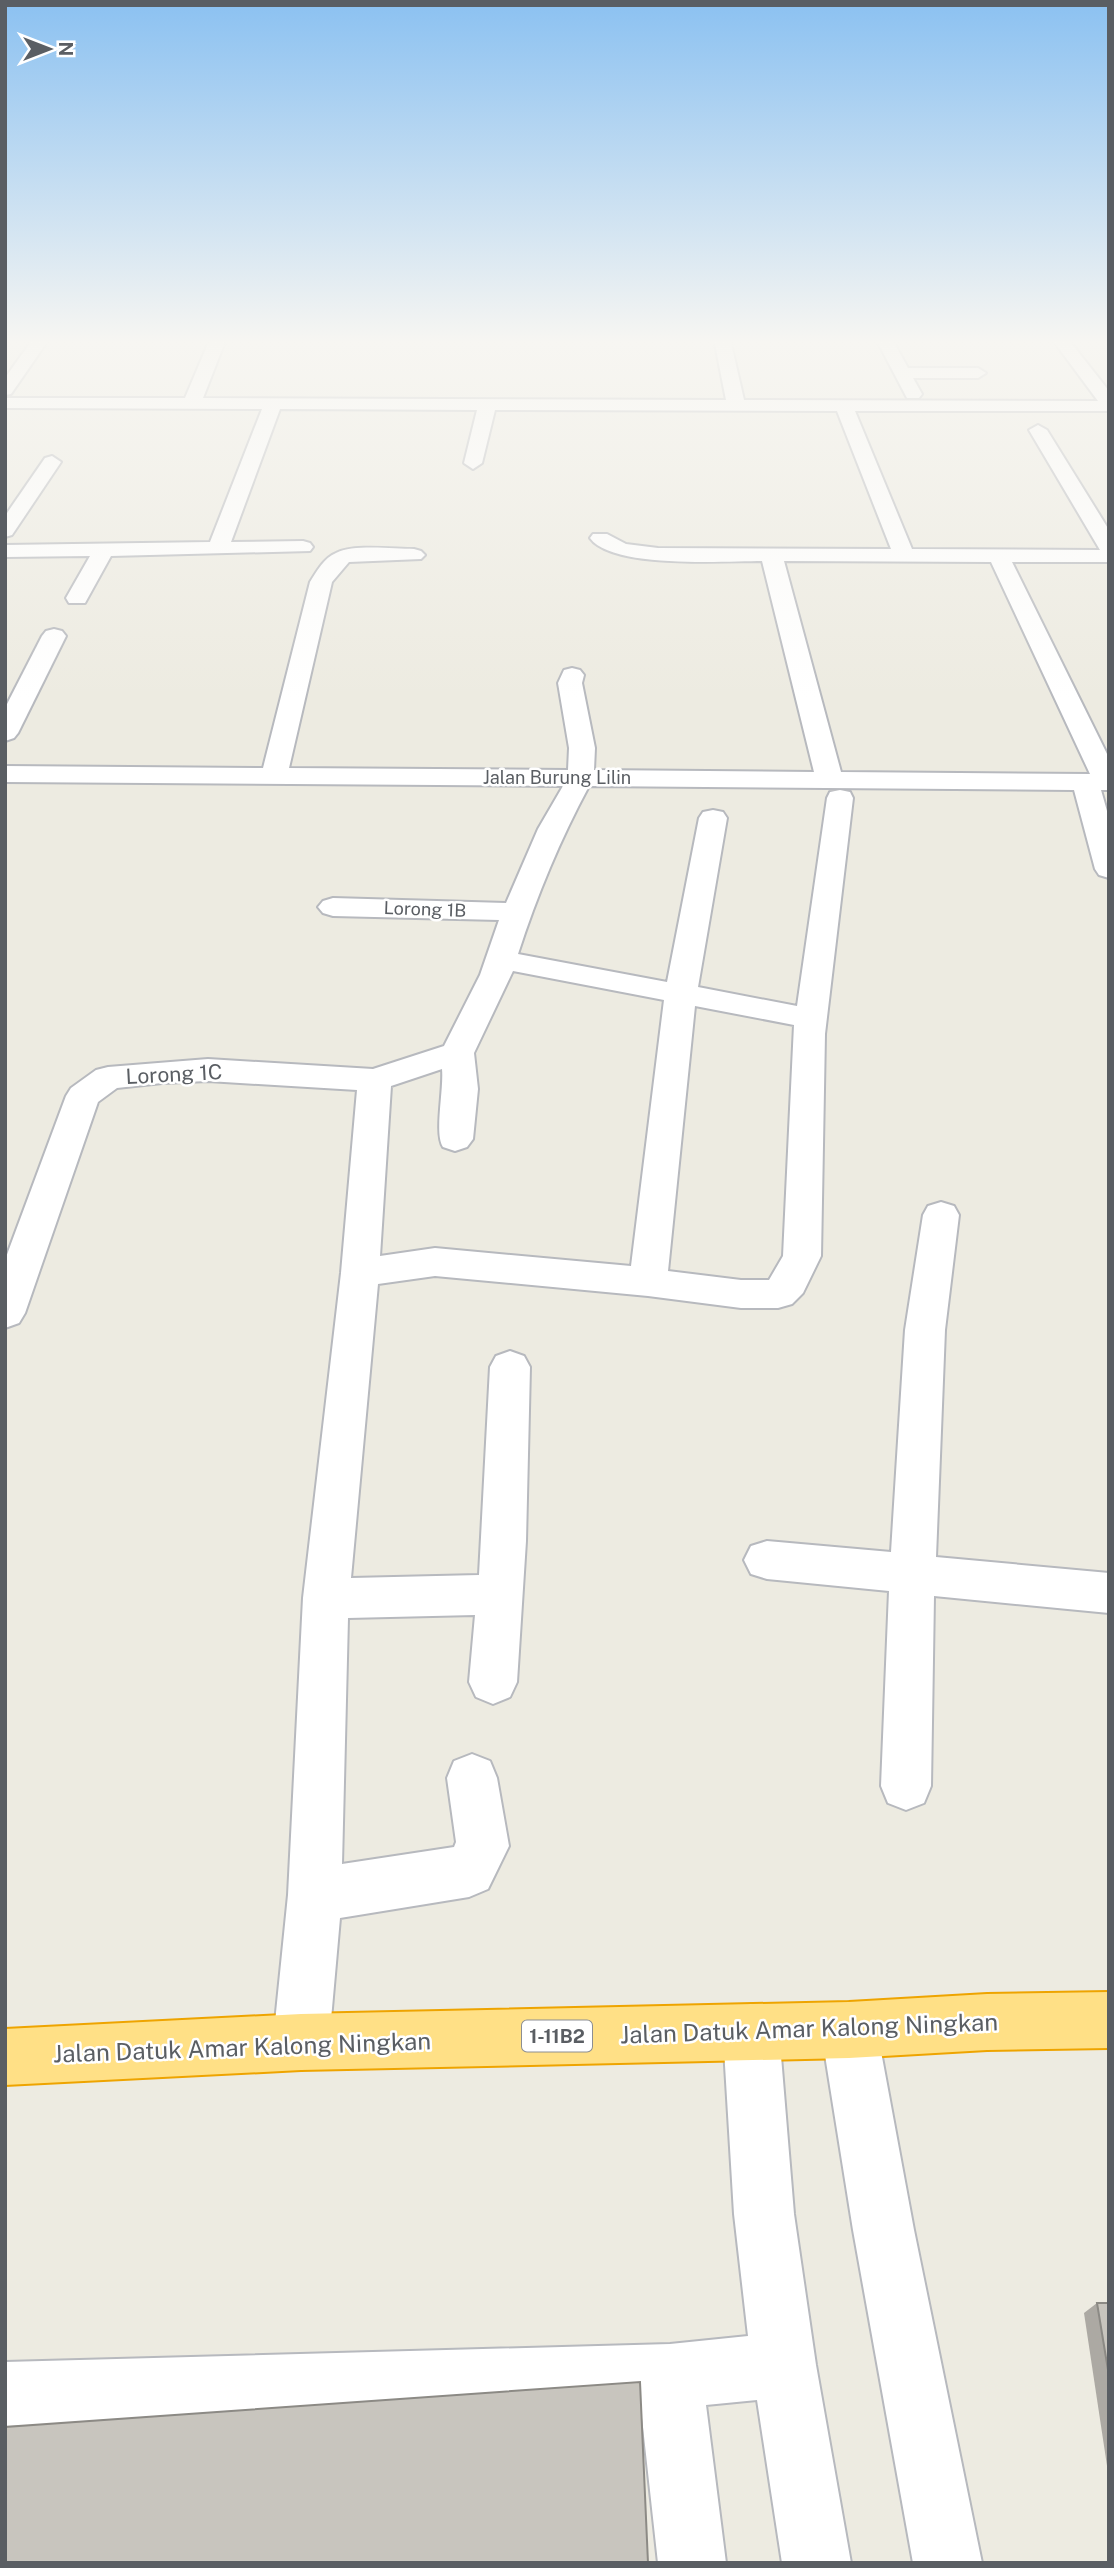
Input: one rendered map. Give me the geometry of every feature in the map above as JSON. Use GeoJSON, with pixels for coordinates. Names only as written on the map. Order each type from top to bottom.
{"type":"FeatureCollection","features":[{"type":"Feature","properties":{"kind":"highway","name":"Jalan Datuk Amar Kalong Ningkan"},"geometry":{"type":"LineString","coordinates":[[5,2057],[301,2042],[849,2030],[986,2022],[1109,2020]]}},
{"type":"Feature","properties":{"kind":"street"},"geometry":{"type":"LineString","coordinates":[[218,548],[252,459]]}},
{"type":"Feature","properties":{"kind":"street"},"geometry":{"type":"LineString","coordinates":[[473,463],[474,459]]}},
{"type":"Feature","properties":{"kind":"street"},"geometry":{"type":"LineString","coordinates":[[865,459],[904,556]]}},
{"type":"Feature","properties":{"kind":"street"},"geometry":{"type":"LineString","coordinates":[[1056,459],[1109,547]]}},
{"type":"Feature","properties":{"kind":"street"},"geometry":{"type":"LineString","coordinates":[[5,531],[52,462]]}},
{"type":"Feature","properties":{"kind":"street"},"geometry":{"type":"LineString","coordinates":[[600,538],[621,550],[634,553],[772,556],[1109,556]]}},
{"type":"Feature","properties":{"kind":"street"},"geometry":{"type":"LineString","coordinates":[[5,551],[303,547]]}},
{"type":"Feature","properties":{"kind":"street"},"geometry":{"type":"LineString","coordinates":[[77,598],[104,550]]}},
{"type":"Feature","properties":{"kind":"street"},"geometry":{"type":"LineString","coordinates":[[274,775],[321,582],[328,570],[345,556],[414,555]]}},
{"type":"Feature","properties":{"kind":"street"},"geometry":{"type":"LineString","coordinates":[[360,1273],[435,1262],[648,1282],[740,1294],[778,1294],[789,1283],[802,1256],[810,1018],[834,788],[772,556]]}},
{"type":"Feature","properties":{"kind":"street"},"geometry":{"type":"LineString","coordinates":[[999,556],[1100,782],[1109,869]]}},
{"type":"Feature","properties":{"kind":"street"},"geometry":{"type":"LineString","coordinates":[[5,733],[54,636]]}},
{"type":"Feature","properties":{"kind":"street"},"geometry":{"type":"LineString","coordinates":[[455,1139],[461,1088],[457,1054],[503,960],[517,912],[552,830],[581,778],[582,748],[570,683],[572,675]]}},
{"type":"Feature","properties":{"kind":"street","name":"Jalan Burung Lilin"},"geometry":{"type":"LineString","coordinates":[[8,778],[274,775],[581,778],[834,788],[1100,782]]}},
{"type":"Feature","properties":{"kind":"street"},"geometry":{"type":"LineString","coordinates":[[648,1282],[681,993],[713,818]]}},
{"type":"Feature","properties":{"kind":"street","name":"Lorong 1B"},"geometry":{"type":"LineString","coordinates":[[333,907],[517,912]]}},
{"type":"Feature","properties":{"kind":"street"},"geometry":{"type":"LineString","coordinates":[[503,960],[810,1018]]}},
{"type":"Feature","properties":{"kind":"street"},"geometry":{"type":"LineString","coordinates":[[301,2042],[315,1895],[327,1598],[360,1273],[372,1092],[375,1080],[457,1054]]}},
{"type":"Feature","properties":{"kind":"street","name":"Lorong 1C"},"geometry":{"type":"LineString","coordinates":[[5,1312],[83,1096],[108,1078],[208,1070],[375,1080]]}},
{"type":"Feature","properties":{"kind":"street"},"geometry":{"type":"LineString","coordinates":[[906,1786],[912,1576],[925,1330],[941,1214]]}},
{"type":"Feature","properties":{"kind":"street"},"geometry":{"type":"LineString","coordinates":[[493,1682],[500,1595],[510,1367]]}},
{"type":"Feature","properties":{"kind":"street"},"geometry":{"type":"LineString","coordinates":[[767,1560],[1109,1593]]}},
{"type":"Feature","properties":{"kind":"street"},"geometry":{"type":"LineString","coordinates":[[327,1598],[500,1595]]}},
{"type":"Feature","properties":{"kind":"street"},"geometry":{"type":"LineString","coordinates":[[315,1895],[469,1871],[482,1846],[472,1778]]}},
{"type":"Feature","properties":{"kind":"street"},"geometry":{"type":"LineString","coordinates":[[849,2030],[873,2180],[901,2310],[948,2563]]}},
{"type":"Feature","properties":{"kind":"street"},"geometry":{"type":"LineString","coordinates":[[751,2032],[764,2214],[783,2365],[817,2563]]}},
{"type":"Feature","properties":{"kind":"street"},"geometry":{"type":"LineString","coordinates":[[5,2394],[670,2376],[783,2365]]}},
{"type":"Feature","properties":{"kind":"street"},"geometry":{"type":"LineString","coordinates":[[670,2376],[692,2563]]}},
{"type":"Feature","properties":{"kind":"building"},"geometry":{"type":"Polygon","coordinates":[[[1097,2303],[1109,2303],[1109,2376],[1097,2303]]]}},
{"type":"Feature","properties":{"kind":"building"},"geometry":{"type":"Polygon","coordinates":[[[640,2382],[648,2563],[5,2563],[5,2427],[640,2382]]]}}]}
